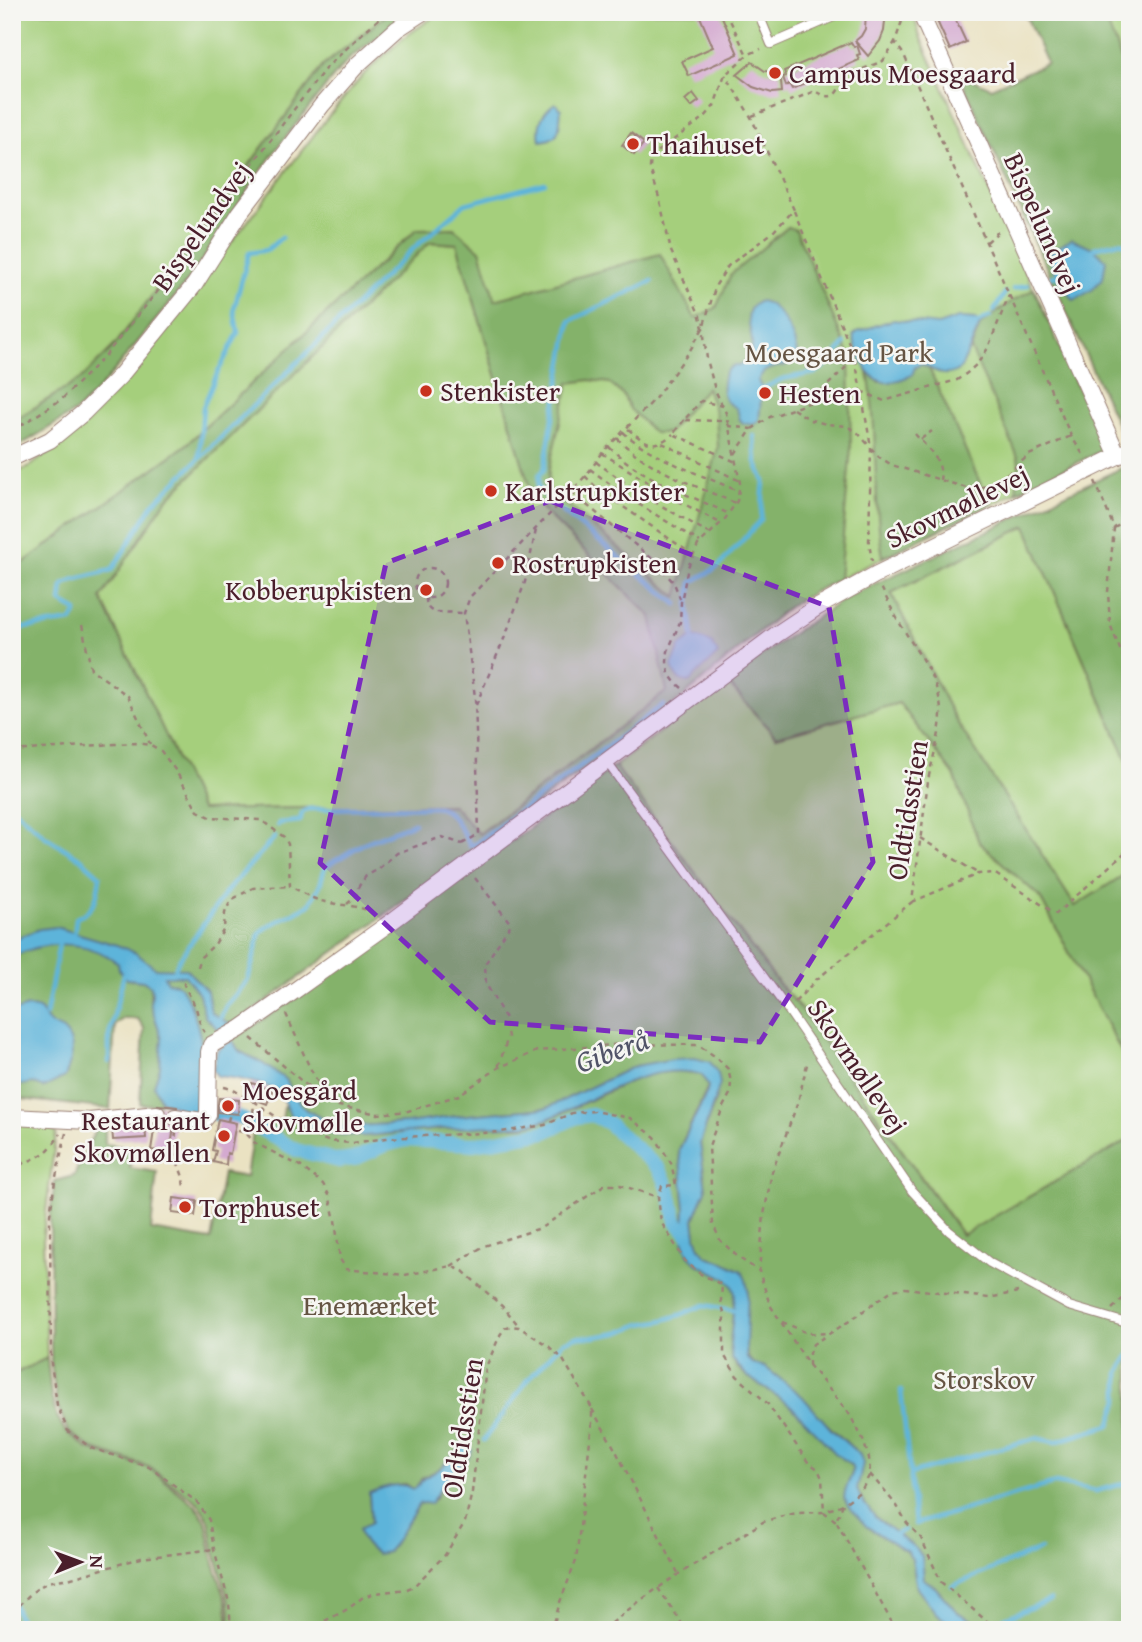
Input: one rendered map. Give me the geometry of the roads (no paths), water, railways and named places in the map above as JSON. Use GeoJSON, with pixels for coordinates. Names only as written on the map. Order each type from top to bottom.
{"type":"FeatureCollection","features":[{"type":"Feature","properties":{"kind":"street","name":"Bispelundvej"},"geometry":{"type":"LineString","coordinates":[[12,458],[50,440],[83,413],[120,376],[195,284],[240,213],[322,105],[357,65],[397,29],[423,12]]}},
{"type":"Feature","properties":{"kind":"street","name":"Bispelundvej"},"geometry":{"type":"LineString","coordinates":[[920,12],[1124,453]]}},
{"type":"Feature","properties":{"kind":"street","name":"Skovmøllevej"},"geometry":{"type":"LineString","coordinates":[[177,1117],[203,1121],[207,1119],[210,1049],[391,922],[776,634],[875,575],[1124,453]]}},
{"type":"Feature","properties":{"kind":"street"},"geometry":{"type":"LineString","coordinates":[[12,1117],[89,1121],[156,1114]]}},
{"type":"Feature","properties":{"kind":"lane"},"geometry":{"type":"LineString","coordinates":[[758,12],[771,44],[835,14],[851,12]]}},
{"type":"Feature","properties":{"kind":"lane","name":"Skovmøllevej"},"geometry":{"type":"LineString","coordinates":[[606,761],[788,1010],[912,1191],[949,1231],[990,1263],[1069,1307],[1130,1324]]}},
{"type":"Feature","properties":{"kind":"water"},"geometry":{"type":"Polygon","coordinates":[[[555,103],[561,109],[558,131],[552,138],[540,141],[541,119],[555,103]]]}},
{"type":"Feature","properties":{"kind":"water"},"geometry":{"type":"Polygon","coordinates":[[[1071,239],[1094,248],[1106,260],[1103,278],[1092,290],[1074,300],[1052,267],[1050,253],[1071,239]]]}},
{"type":"Feature","properties":{"kind":"water"},"geometry":{"type":"Polygon","coordinates":[[[760,301],[775,309],[787,324],[795,343],[797,360],[765,371],[761,375],[758,381],[762,389],[759,420],[753,425],[740,420],[737,409],[723,396],[723,388],[725,372],[732,366],[739,366],[752,348],[749,314],[752,307],[760,301]]]}},
{"type":"Feature","properties":{"kind":"water"},"geometry":{"type":"Polygon","coordinates":[[[958,318],[975,319],[980,325],[961,368],[950,374],[941,374],[921,364],[915,367],[912,375],[896,381],[882,382],[865,367],[853,336],[857,332],[894,320],[938,325],[958,318]]]}},
{"type":"Feature","properties":{"kind":"water"},"geometry":{"type":"Polygon","coordinates":[[[693,636],[712,643],[718,654],[689,682],[682,681],[674,673],[672,666],[680,647],[693,636]]]}},
{"type":"Feature","properties":{"kind":"water"},"geometry":{"type":"Polygon","coordinates":[[[56,927],[117,945],[136,953],[155,968],[186,969],[207,991],[211,1012],[231,1025],[220,1031],[205,1017],[199,994],[185,976],[164,976],[167,982],[177,984],[183,990],[199,1030],[203,1058],[202,1116],[181,1112],[177,1107],[161,1101],[154,1086],[160,1068],[162,1038],[150,1003],[151,986],[143,981],[127,979],[118,963],[106,955],[80,946],[39,947],[12,957],[12,940],[39,929],[56,927]]]}},
{"type":"Feature","properties":{"kind":"water"},"geometry":{"type":"Polygon","coordinates":[[[27,1007],[41,1010],[50,1023],[68,1035],[72,1047],[65,1077],[43,1088],[33,1083],[12,1087],[12,1014],[27,1007]]]}},
{"type":"Feature","properties":{"kind":"water"},"geometry":{"type":"Polygon","coordinates":[[[232,1040],[239,1051],[286,1080],[306,1110],[339,1127],[408,1123],[547,1108],[635,1066],[673,1059],[695,1058],[710,1062],[718,1074],[720,1084],[700,1143],[706,1190],[694,1219],[696,1236],[706,1256],[742,1271],[746,1280],[747,1358],[754,1364],[765,1367],[802,1396],[831,1429],[860,1455],[863,1463],[857,1489],[861,1499],[876,1518],[922,1556],[924,1579],[936,1588],[957,1612],[990,1630],[964,1630],[936,1613],[917,1588],[912,1559],[907,1552],[866,1526],[848,1506],[844,1498],[853,1471],[851,1465],[836,1454],[791,1406],[747,1376],[732,1359],[730,1344],[735,1294],[732,1285],[725,1278],[696,1263],[688,1254],[683,1240],[685,1209],[679,1150],[707,1092],[708,1086],[702,1075],[682,1072],[642,1077],[545,1120],[527,1125],[480,1126],[364,1136],[323,1132],[305,1126],[291,1116],[277,1092],[248,1081],[217,1076],[213,1070],[217,1050],[232,1040]]]}},
{"type":"Feature","properties":{"kind":"water"},"geometry":{"type":"Polygon","coordinates":[[[464,1447],[470,1447],[470,1455],[443,1484],[430,1504],[419,1504],[387,1552],[377,1554],[367,1547],[359,1529],[371,1523],[369,1493],[397,1485],[416,1488],[424,1478],[438,1470],[464,1447]]]}},
{"type":"Feature","properties":{"kind":"waterway"},"geometry":{"type":"LineString","coordinates":[[12,640],[17,629],[72,621],[77,611],[61,602],[63,585],[112,570],[154,503],[415,247],[465,204],[545,183]]}},
{"type":"Feature","properties":{"kind":"waterway"},"geometry":{"type":"LineString","coordinates":[[199,458],[203,407],[238,333],[234,309],[249,253],[267,250],[282,237]]}},
{"type":"Feature","properties":{"kind":"waterway"},"geometry":{"type":"LineString","coordinates":[[1094,248],[1119,242],[1130,245]]}},
{"type":"Feature","properties":{"kind":"waterway"},"geometry":{"type":"LineString","coordinates":[[1051,277],[1056,276]]}},
{"type":"Feature","properties":{"kind":"waterway"},"geometry":{"type":"LineString","coordinates":[[551,501],[538,487],[539,475],[544,470],[570,321],[652,281]]}},
{"type":"Feature","properties":{"kind":"waterway"},"geometry":{"type":"LineString","coordinates":[[1013,289],[1028,285]]}},
{"type":"Feature","properties":{"kind":"waterway"},"geometry":{"type":"LineString","coordinates":[[994,311],[1005,293]]}},
{"type":"Feature","properties":{"kind":"waterway"},"geometry":{"type":"LineString","coordinates":[[979,322],[990,316]]}},
{"type":"Feature","properties":{"kind":"waterway"},"geometry":{"type":"LineString","coordinates":[[762,389],[782,379],[815,373],[845,344]]}},
{"type":"Feature","properties":{"kind":"waterway"},"geometry":{"type":"LineString","coordinates":[[693,636],[689,608],[692,582],[718,567],[761,520],[764,481],[756,462],[754,436]]}},
{"type":"Feature","properties":{"kind":"waterway"},"geometry":{"type":"LineString","coordinates":[[562,511],[677,604]]}},
{"type":"Feature","properties":{"kind":"waterway"},"geometry":{"type":"LineString","coordinates":[[278,825],[300,821],[302,813],[308,809],[438,807],[449,813],[470,845],[475,844],[663,705]]}},
{"type":"Feature","properties":{"kind":"waterway"},"geometry":{"type":"LineString","coordinates":[[12,807],[46,837],[81,859],[100,876],[97,896],[92,906],[76,918],[74,937]]}},
{"type":"Feature","properties":{"kind":"waterway"},"geometry":{"type":"LineString","coordinates":[[219,1021],[226,1006],[248,980],[260,933],[268,926],[309,905],[320,885],[325,867],[364,843],[414,823]]}},
{"type":"Feature","properties":{"kind":"waterway"},"geometry":{"type":"LineString","coordinates":[[174,972],[178,961],[226,892],[275,837]]}},
{"type":"Feature","properties":{"kind":"waterway"},"geometry":{"type":"LineString","coordinates":[[46,1015],[59,944]]}},
{"type":"Feature","properties":{"kind":"waterway"},"geometry":{"type":"LineString","coordinates":[[109,1062],[109,1036],[124,974]]}},
{"type":"Feature","properties":{"kind":"waterway"},"geometry":{"type":"LineString","coordinates":[[215,1114],[239,1117],[296,1150],[339,1161],[354,1159],[386,1145],[406,1140],[473,1144],[545,1132],[577,1117],[592,1115],[608,1123],[658,1168],[671,1196],[676,1221],[688,1235]]}},
{"type":"Feature","properties":{"kind":"waterway"},"geometry":{"type":"LineString","coordinates":[[484,1440],[527,1381],[563,1342],[576,1337],[618,1333],[704,1305],[737,1311]]}},
{"type":"Feature","properties":{"kind":"waterway"},"geometry":{"type":"LineString","coordinates":[[1130,1355],[1119,1372],[1119,1400],[1110,1425],[1055,1442],[1036,1438],[910,1474],[915,1524],[1056,1483],[1096,1491],[1130,1482]]}},
{"type":"Feature","properties":{"kind":"waterway"},"geometry":{"type":"LineString","coordinates":[[901,1391],[910,1474]]}},
{"type":"Feature","properties":{"kind":"waterway"},"geometry":{"type":"LineString","coordinates":[[894,1535],[904,1530]]}},
{"type":"Feature","properties":{"kind":"waterway"},"geometry":{"type":"LineString","coordinates":[[952,1586],[1041,1549]]}},
{"type":"Feature","properties":{"kind":"waterway"},"geometry":{"type":"LineString","coordinates":[[995,1622],[1050,1600]]}},
{"type":"Feature","properties":{"kind":"waterway"},"geometry":{"type":"LineString","coordinates":[[12,1604],[24,1630]]}},
{"type":"Feature","properties":{"kind":"place","name":"Campus Moesgaard"},"geometry":{"type":"Point","coordinates":[775,73]}},
{"type":"Feature","properties":{"kind":"place","name":"Thaihuset"},"geometry":{"type":"Point","coordinates":[633,144]}},
{"type":"Feature","properties":{"kind":"place","name":"Stenkister"},"geometry":{"type":"Point","coordinates":[426,391]}},
{"type":"Feature","properties":{"kind":"place","name":"Hesten"},"geometry":{"type":"Point","coordinates":[765,393]}},
{"type":"Feature","properties":{"kind":"place","name":"Karlstrupkister"},"geometry":{"type":"Point","coordinates":[491,491]}},
{"type":"Feature","properties":{"kind":"place","name":"Rostrupkisten"},"geometry":{"type":"Point","coordinates":[498,563]}},
{"type":"Feature","properties":{"kind":"place","name":"Kobberupkisten"},"geometry":{"type":"Point","coordinates":[426,590]}},
{"type":"Feature","properties":{"kind":"place","name":"Moesgård Skovmølle"},"geometry":{"type":"Point","coordinates":[228,1106]}},
{"type":"Feature","properties":{"kind":"place","name":"Restaurant Skovmøllen"},"geometry":{"type":"Point","coordinates":[224,1136]}},
{"type":"Feature","properties":{"kind":"place","name":"Torphuset"},"geometry":{"type":"Point","coordinates":[185,1207]}},
{"type":"Feature","properties":{"kind":"park label","name":"Moesgaard Park"},"geometry":{"type":"Point","coordinates":[839,352]}},
{"type":"Feature","properties":{"kind":"park label","name":"Enemærket"},"geometry":{"type":"Point","coordinates":[370,1305]}},
{"type":"Feature","properties":{"kind":"park label","name":"Storskov"},"geometry":{"type":"Point","coordinates":[984,1379]}},
{"type":"Feature","properties":{"kind":"water label","name":"Giberå"},"geometry":{"type":"Point","coordinates":[612,1051]}}]}
